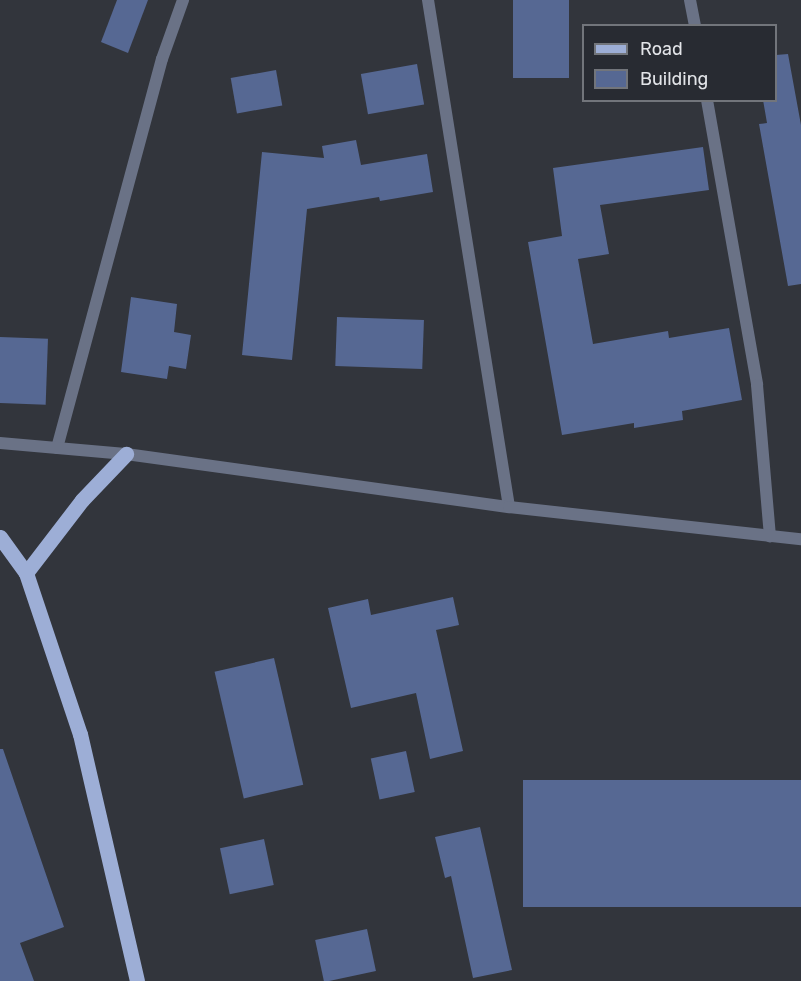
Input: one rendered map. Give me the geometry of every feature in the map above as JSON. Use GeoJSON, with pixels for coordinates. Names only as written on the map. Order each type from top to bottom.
{"type":"FeatureCollection","features":[{"type":"Feature","properties":{"kind":"main road"},"geometry":{"type":"LineString","coordinates":[[27,573],[82,500],[126,454]]}},
{"type":"Feature","properties":{"kind":"main road"},"geometry":{"type":"LineString","coordinates":[[0,537],[27,573],[80,734],[137,981]]}},
{"type":"Feature","properties":{"kind":"street"},"geometry":{"type":"LineString","coordinates":[[57,448],[162,59],[183,0]]}},
{"type":"Feature","properties":{"kind":"street"},"geometry":{"type":"LineString","coordinates":[[428,0],[509,507]]}},
{"type":"Feature","properties":{"kind":"street"},"geometry":{"type":"LineString","coordinates":[[690,0],[694,24]]}},
{"type":"Feature","properties":{"kind":"street"},"geometry":{"type":"LineString","coordinates":[[707,102],[757,385],[770,536]]}},
{"type":"Feature","properties":{"kind":"street"},"geometry":{"type":"LineString","coordinates":[[0,443],[126,454],[509,507],[801,539]]}},
{"type":"Feature","properties":{"kind":"building"},"geometry":{"type":"Polygon","coordinates":[[[117,0],[148,0],[128,53],[101,42],[117,0]]]}},
{"type":"Feature","properties":{"kind":"building"},"geometry":{"type":"Polygon","coordinates":[[[513,0],[569,0],[569,78],[513,78],[513,0]]]}},
{"type":"Feature","properties":{"kind":"building"},"geometry":{"type":"Polygon","coordinates":[[[788,54],[801,125],[801,284],[788,286],[759,124],[767,123],[763,102],[777,102],[777,55],[788,54]]]}},
{"type":"Feature","properties":{"kind":"building"},"geometry":{"type":"Polygon","coordinates":[[[417,64],[424,104],[368,114],[361,74],[417,64]]]}},
{"type":"Feature","properties":{"kind":"building"},"geometry":{"type":"Polygon","coordinates":[[[276,70],[282,105],[237,113],[231,78],[276,70]]]}},
{"type":"Feature","properties":{"kind":"building"},"geometry":{"type":"Polygon","coordinates":[[[356,140],[361,165],[427,154],[433,192],[380,201],[379,197],[307,209],[292,360],[242,355],[262,152],[324,158],[322,146],[356,140]]]}},
{"type":"Feature","properties":{"kind":"building"},"geometry":{"type":"Polygon","coordinates":[[[703,147],[709,190],[600,205],[609,254],[578,259],[593,344],[668,331],[669,338],[729,328],[742,400],[682,411],[683,420],[634,428],[634,423],[562,435],[528,242],[562,236],[553,168],[703,147]]]}},
{"type":"Feature","properties":{"kind":"building"},"geometry":{"type":"Polygon","coordinates":[[[131,297],[177,304],[174,332],[191,335],[186,369],[169,366],[167,379],[121,372],[131,297]]]}},
{"type":"Feature","properties":{"kind":"building"},"geometry":{"type":"Polygon","coordinates":[[[337,317],[424,320],[422,369],[335,366],[337,317]]]}},
{"type":"Feature","properties":{"kind":"building"},"geometry":{"type":"Polygon","coordinates":[[[0,337],[48,339],[46,405],[0,403],[0,337]]]}},
{"type":"Feature","properties":{"kind":"building"},"geometry":{"type":"Polygon","coordinates":[[[453,597],[459,625],[436,630],[463,751],[430,759],[416,693],[351,708],[328,608],[368,599],[371,615],[453,597]]]}},
{"type":"Feature","properties":{"kind":"building"},"geometry":{"type":"Polygon","coordinates":[[[274,658],[303,785],[244,798],[215,672],[274,658]]]}},
{"type":"Feature","properties":{"kind":"building"},"geometry":{"type":"Polygon","coordinates":[[[0,749],[3,749],[64,927],[20,943],[34,981],[0,981],[0,749]]]}},
{"type":"Feature","properties":{"kind":"building"},"geometry":{"type":"Polygon","coordinates":[[[406,751],[415,792],[380,800],[371,758],[406,751]]]}},
{"type":"Feature","properties":{"kind":"building"},"geometry":{"type":"Polygon","coordinates":[[[523,780],[801,780],[801,907],[523,907],[523,780]]]}},
{"type":"Feature","properties":{"kind":"building"},"geometry":{"type":"Polygon","coordinates":[[[480,827],[512,970],[473,978],[451,876],[445,878],[435,837],[480,827]]]}},
{"type":"Feature","properties":{"kind":"building"},"geometry":{"type":"Polygon","coordinates":[[[264,839],[274,885],[230,894],[220,848],[264,839]]]}},
{"type":"Feature","properties":{"kind":"building"},"geometry":{"type":"Polygon","coordinates":[[[367,929],[376,971],[324,981],[315,940],[367,929]]]}}]}
